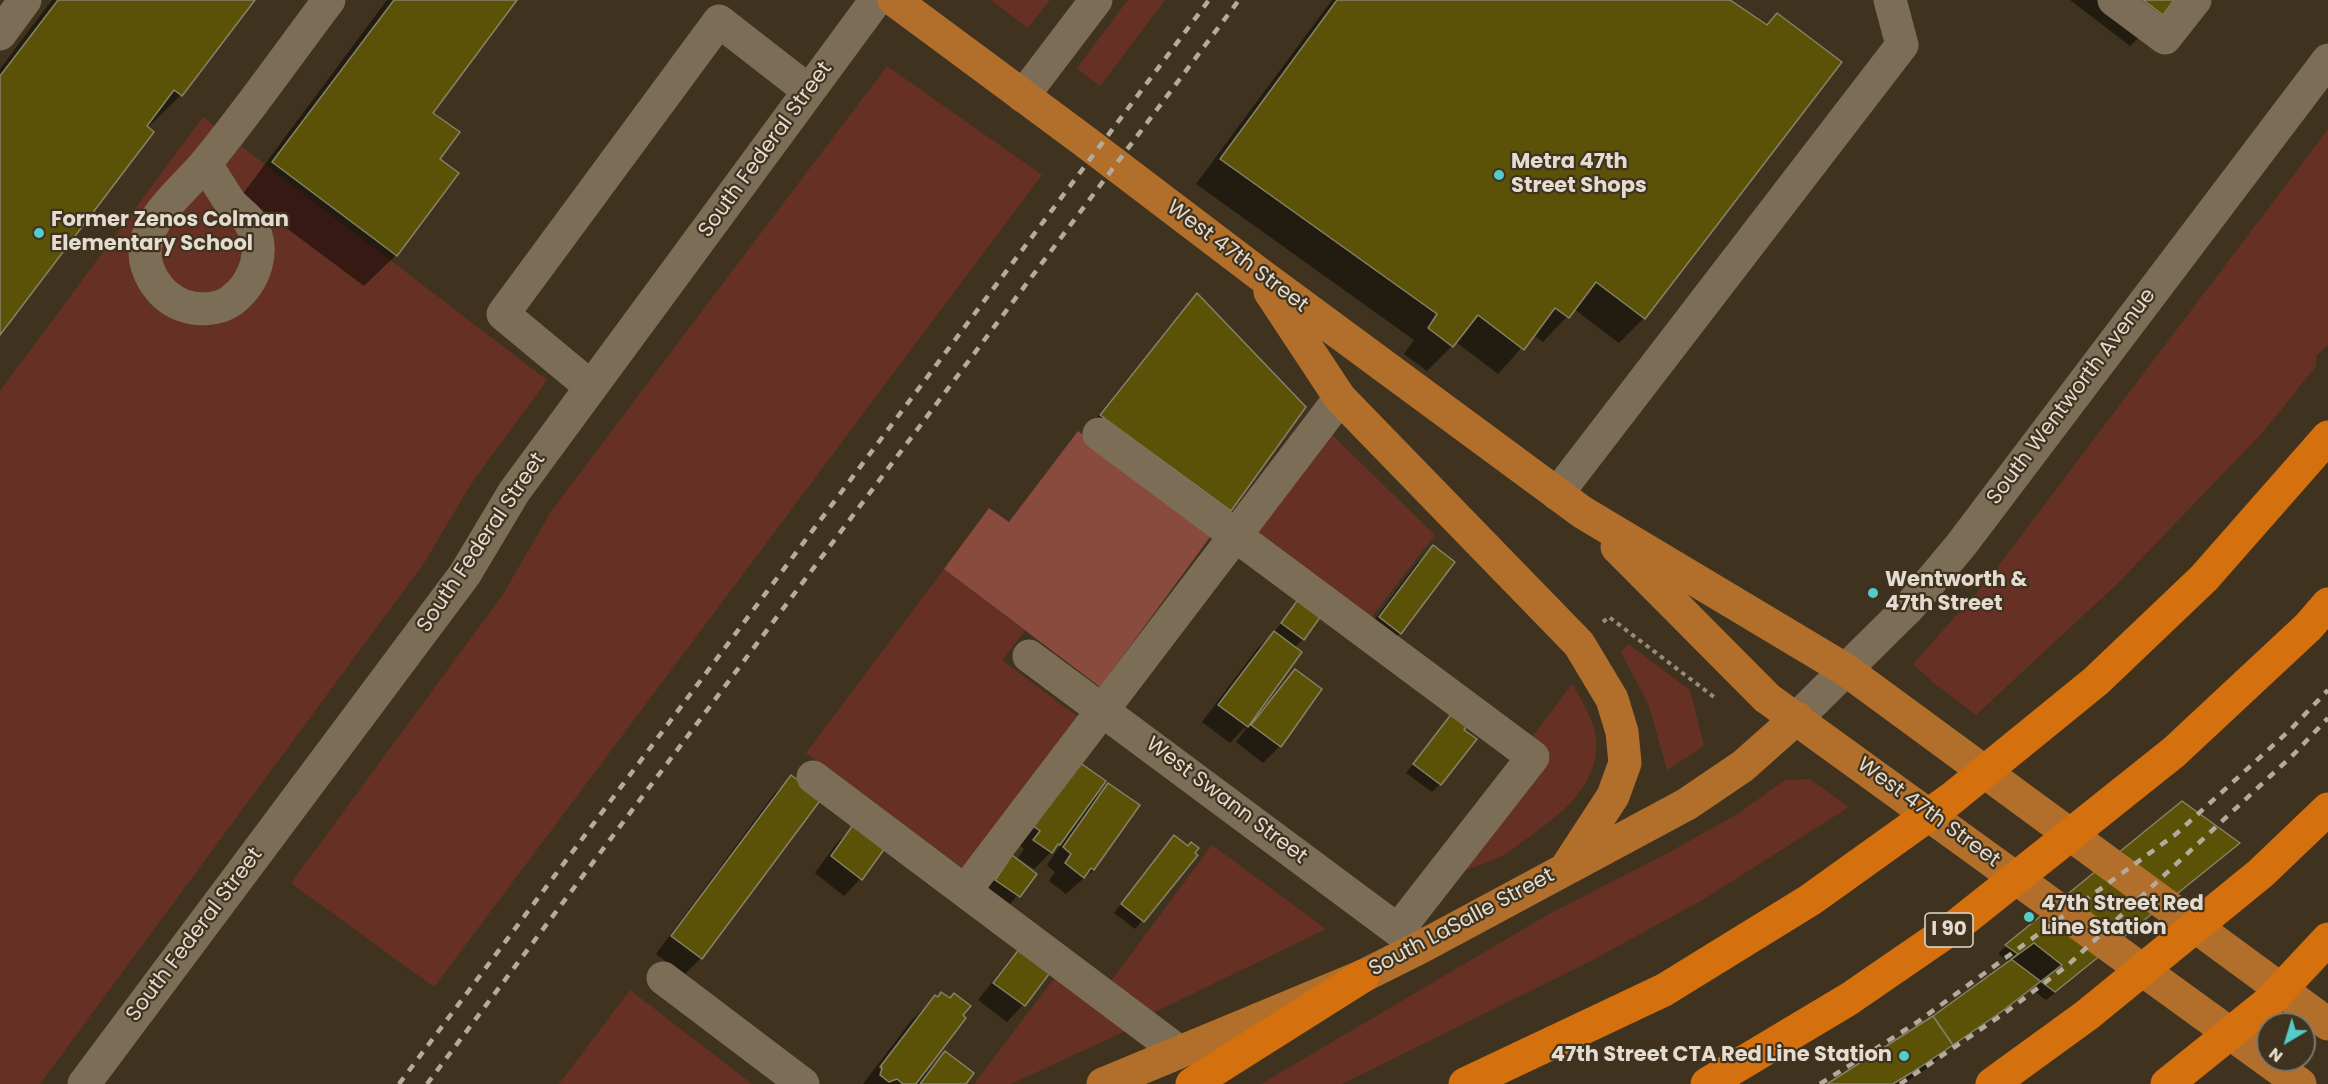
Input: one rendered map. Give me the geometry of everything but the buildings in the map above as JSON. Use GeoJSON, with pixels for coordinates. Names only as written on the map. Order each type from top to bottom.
{"type":"FeatureCollection","features":[{"type":"Feature","properties":{"kind":"highway"},"geometry":{"type":"LineString","coordinates":[[1465,1084],[1664,990],[1810,900],[1951,799],[2096,681],[2204,578],[2328,437]]}},
{"type":"Feature","properties":{"kind":"highway","name":"I 90"},"geometry":{"type":"LineString","coordinates":[[1707,1084],[1849,999],[1961,922],[2174,752],[2308,627],[2328,604]]}},
{"type":"Feature","properties":{"kind":"highway"},"geometry":{"type":"LineString","coordinates":[[1992,1084],[2087,1015],[2260,873],[2328,809]]}},
{"type":"Feature","properties":{"kind":"highway"},"geometry":{"type":"LineString","coordinates":[[2166,1084],[2269,1002],[2328,939]]}},
{"type":"Feature","properties":{"kind":"highway"},"geometry":{"type":"LineString","coordinates":[[1192,1084],[1363,976]]}},
{"type":"Feature","properties":{"kind":"main road","name":"West 47th Street"},"geometry":{"type":"LineString","coordinates":[[894,0],[1569,503],[1846,670],[2328,1024]]}},
{"type":"Feature","properties":{"kind":"main road"},"geometry":{"type":"LineString","coordinates":[[1258,273],[1340,398],[1579,644],[1612,699],[1622,732],[1624,763],[1612,796],[1566,868]]}},
{"type":"Feature","properties":{"kind":"main road","name":"West 47th Street"},"geometry":{"type":"LineString","coordinates":[[1569,503],[1767,698],[2291,1077]]}},
{"type":"Feature","properties":{"kind":"main road","name":"South LaSalle Street"},"geometry":{"type":"LineString","coordinates":[[1102,1084],[1363,976],[1410,938],[1566,868],[1688,804],[1743,766],[1797,718]]}},
{"type":"Feature","properties":{"kind":"street"},"geometry":{"type":"LineString","coordinates":[[0,34],[25,0]]}},
{"type":"Feature","properties":{"kind":"street"},"geometry":{"type":"LineString","coordinates":[[205,164],[329,0]]}},
{"type":"Feature","properties":{"kind":"street","name":"South Federal Street"},"geometry":{"type":"LineString","coordinates":[[84,1084],[465,574],[514,492],[876,0]]}},
{"type":"Feature","properties":{"kind":"street"},"geometry":{"type":"LineString","coordinates":[[1023,96],[1096,0]]}},
{"type":"Feature","properties":{"kind":"street"},"geometry":{"type":"LineString","coordinates":[[1569,503],[1902,45],[1890,0]]}},
{"type":"Feature","properties":{"kind":"street"},"geometry":{"type":"LineString","coordinates":[[2114,0],[2165,38],[2195,0]]}},
{"type":"Feature","properties":{"kind":"street"},"geometry":{"type":"LineString","coordinates":[[591,387],[503,314],[719,21],[809,91]]}},
{"type":"Feature","properties":{"kind":"street","name":"South Wentworth Avenue"},"geometry":{"type":"LineString","coordinates":[[1797,718],[1910,606],[1960,545],[2328,60]]}},
{"type":"Feature","properties":{"kind":"street"},"geometry":{"type":"LineString","coordinates":[[965,891],[1340,398]]}},
{"type":"Feature","properties":{"kind":"street"},"geometry":{"type":"LineString","coordinates":[[1099,434],[1533,757],[1410,938]]}},
{"type":"Feature","properties":{"kind":"street","name":"West Swann Street"},"geometry":{"type":"LineString","coordinates":[[1029,656],[1410,938]]}},
{"type":"Feature","properties":{"kind":"street"},"geometry":{"type":"LineString","coordinates":[[813,777],[1178,1051]]}},
{"type":"Feature","properties":{"kind":"street"},"geometry":{"type":"LineString","coordinates":[[663,978],[803,1084]]}},
{"type":"Feature","properties":{"kind":"path"},"geometry":{"type":"LineString","coordinates":[[1598,627],[1609,617],[1716,699]]}},
{"type":"Feature","properties":{"kind":"shaded area"},"geometry":{"type":"Polygon","coordinates":[[[991,0],[1050,0],[1028,28],[991,0]]]}},
{"type":"Feature","properties":{"kind":"shaded area"},"geometry":{"type":"Polygon","coordinates":[[[1128,0],[1165,0],[1100,86],[1077,68],[1128,0]]]}},
{"type":"Feature","properties":{"kind":"shaded area"},"geometry":{"type":"Polygon","coordinates":[[[887,66],[1042,175],[434,987],[291,883],[502,596],[552,510],[887,66]]]}},
{"type":"Feature","properties":{"kind":"shaded area"},"geometry":{"type":"Polygon","coordinates":[[[203,117],[547,380],[471,484],[424,563],[40,1084],[0,1084],[0,391],[203,117]]]}},
{"type":"Feature","properties":{"kind":"shaded area"},"geometry":{"type":"Polygon","coordinates":[[[2328,129],[2328,345],[2316,356],[2316,366],[2264,431],[2116,585],[1976,715],[1913,664],[1987,581],[2328,129]]]}},
{"type":"Feature","properties":{"kind":"shaded area"},"geometry":{"type":"Polygon","coordinates":[[[1325,428],[1435,535],[1369,620],[1249,530],[1325,428]]]}},
{"type":"Feature","properties":{"kind":"shaded area"},"geometry":{"type":"Polygon","coordinates":[[[1078,431],[1213,533],[1100,687],[944,569],[989,508],[1009,522],[1078,431]]]}},
{"type":"Feature","properties":{"kind":"shaded area"},"geometry":{"type":"Polygon","coordinates":[[[944,569],[1025,631],[1002,660],[1078,717],[963,868],[806,753],[944,569]]]}},
{"type":"Feature","properties":{"kind":"shaded area"},"geometry":{"type":"Polygon","coordinates":[[[1628,644],[1690,690],[1704,746],[1667,770],[1649,706],[1621,652],[1628,644]]]}},
{"type":"Feature","properties":{"kind":"shaded area"},"geometry":{"type":"Polygon","coordinates":[[[1572,684],[1590,716],[1595,734],[1596,752],[1588,779],[1581,791],[1562,811],[1513,849],[1463,871],[1551,757],[1530,740],[1572,684]]]}},
{"type":"Feature","properties":{"kind":"shaded area"},"geometry":{"type":"Polygon","coordinates":[[[1810,779],[1849,807],[1704,899],[1591,961],[1342,1084],[1261,1084],[1549,914],[1668,853],[1739,813],[1785,780],[1810,779]]]}},
{"type":"Feature","properties":{"kind":"shaded area"},"geometry":{"type":"Polygon","coordinates":[[[1212,845],[1326,929],[1153,1013],[1111,981],[1212,845]]]}},
{"type":"Feature","properties":{"kind":"shaded area"},"geometry":{"type":"Polygon","coordinates":[[[1059,972],[1132,1028],[1011,1084],[974,1084],[1059,972]]]}},
{"type":"Feature","properties":{"kind":"shaded area"},"geometry":{"type":"Polygon","coordinates":[[[630,990],[752,1084],[559,1084],[630,990]]]}},
{"type":"Feature","properties":{"kind":"railway"},"geometry":{"type":"LineString","coordinates":[[399,1084],[1209,0]]}},
{"type":"Feature","properties":{"kind":"railway"},"geometry":{"type":"LineString","coordinates":[[427,1084],[1239,0]]}},
{"type":"Feature","properties":{"kind":"railway"},"geometry":{"type":"LineString","coordinates":[[1820,1084],[1916,1023],[2176,834],[2291,729],[2328,690]]}},
{"type":"Feature","properties":{"kind":"railway"},"geometry":{"type":"LineString","coordinates":[[1900,1084],[2006,1012],[2068,965],[2294,754],[2328,718]]}},
{"type":"Feature","properties":{"kind":"place","name":"Metra 47th Street Shops"},"geometry":{"type":"Point","coordinates":[1499,175]}},
{"type":"Feature","properties":{"kind":"place","name":"Former Zenos Colman Elementary School"},"geometry":{"type":"Point","coordinates":[39,233]}},
{"type":"Feature","properties":{"kind":"place","name":"Wentworth & 47th Street"},"geometry":{"type":"Point","coordinates":[1873,593]}},
{"type":"Feature","properties":{"kind":"place","name":"47th Street Red Line Station"},"geometry":{"type":"Point","coordinates":[2029,917]}},
{"type":"Feature","properties":{"kind":"place","name":"47th Street CTA Red Line Station"},"geometry":{"type":"Point","coordinates":[1904,1056]}}]}
